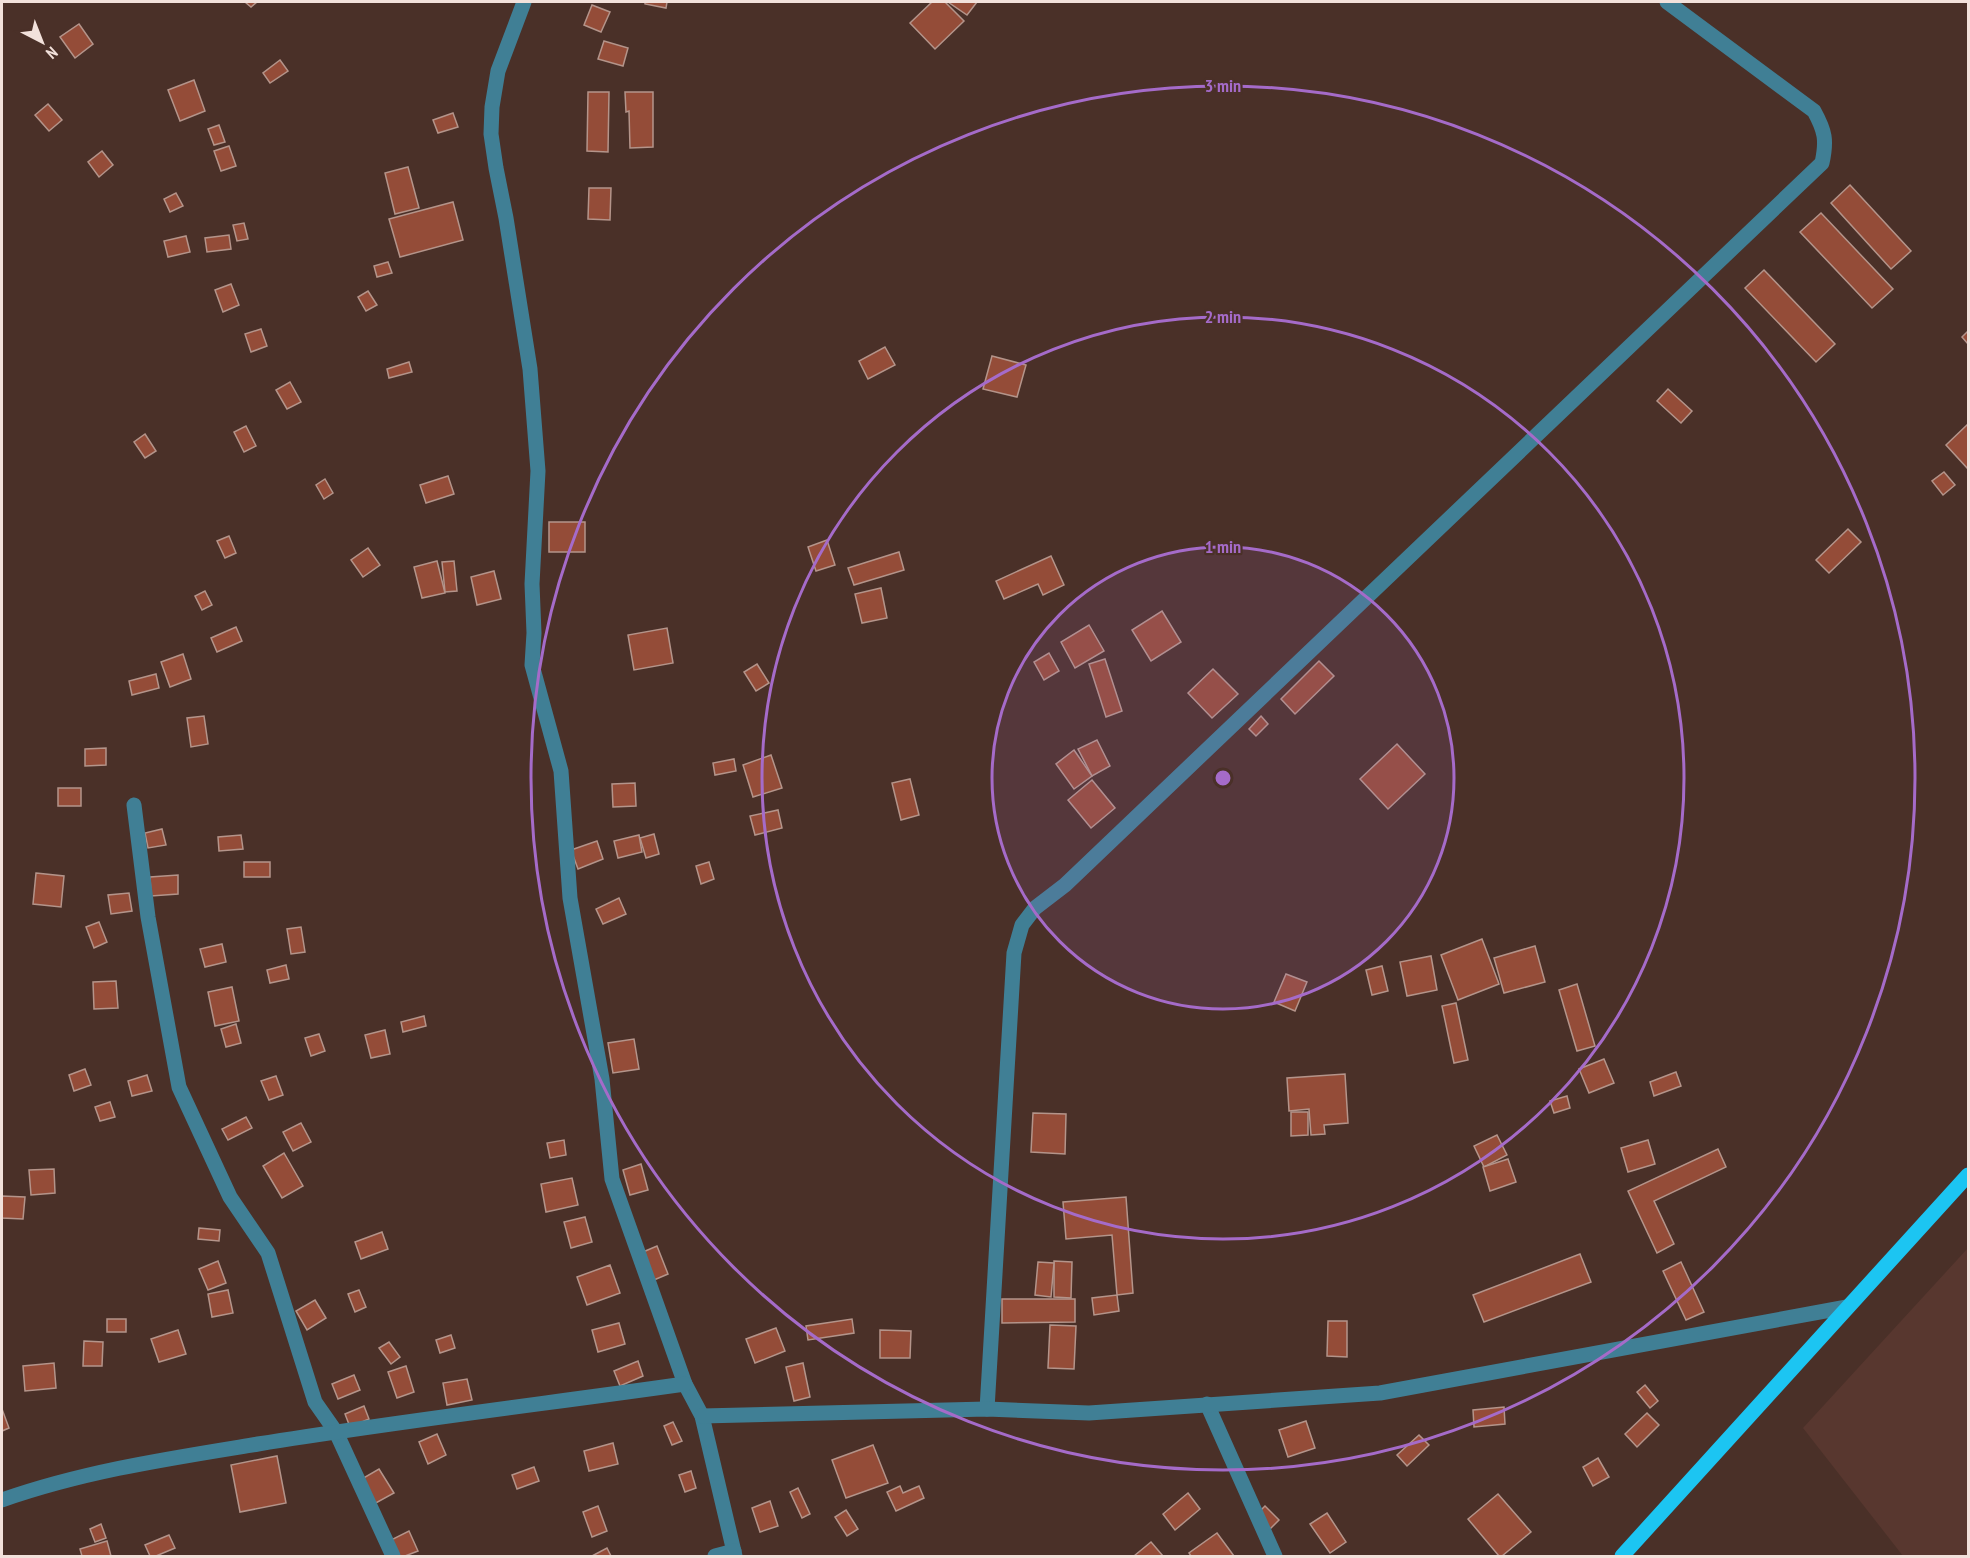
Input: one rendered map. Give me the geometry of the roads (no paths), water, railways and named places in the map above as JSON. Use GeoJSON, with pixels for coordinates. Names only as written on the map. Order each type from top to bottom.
{"type":"FeatureCollection","features":[{"type":"Feature","properties":{"kind":"main road"},"geometry":{"type":"LineString","coordinates":[[1622,1557],[1968,1175]]}},
{"type":"Feature","properties":{"kind":"street"},"geometry":{"type":"LineString","coordinates":[[524,2],[498,71],[492,107],[491,134],[507,218],[530,369],[538,471],[532,584],[534,633],[532,664],[561,771],[570,898],[602,1080],[612,1179],[685,1384],[702,1416],[735,1554],[715,1557]]}},
{"type":"Feature","properties":{"kind":"street"},"geometry":{"type":"LineString","coordinates":[[987,1410],[1014,953],[1022,925],[1035,908],[1065,885],[1822,163],[1826,146],[1823,128],[1814,111],[1666,2]]}},
{"type":"Feature","properties":{"kind":"street"},"geometry":{"type":"LineString","coordinates":[[135,805],[148,917],[179,1087],[230,1197],[268,1253],[315,1402],[336,1432],[393,1557]]}},
{"type":"Feature","properties":{"kind":"street"},"geometry":{"type":"LineString","coordinates":[[702,1416],[987,1410],[1089,1413],[1380,1393],[1848,1307]]}},
{"type":"Feature","properties":{"kind":"street"},"geometry":{"type":"LineString","coordinates":[[2,1500],[27,1491],[139,1464],[336,1432],[685,1384]]}},
{"type":"Feature","properties":{"kind":"street"},"geometry":{"type":"LineString","coordinates":[[1207,1404],[1275,1557]]}}]}
